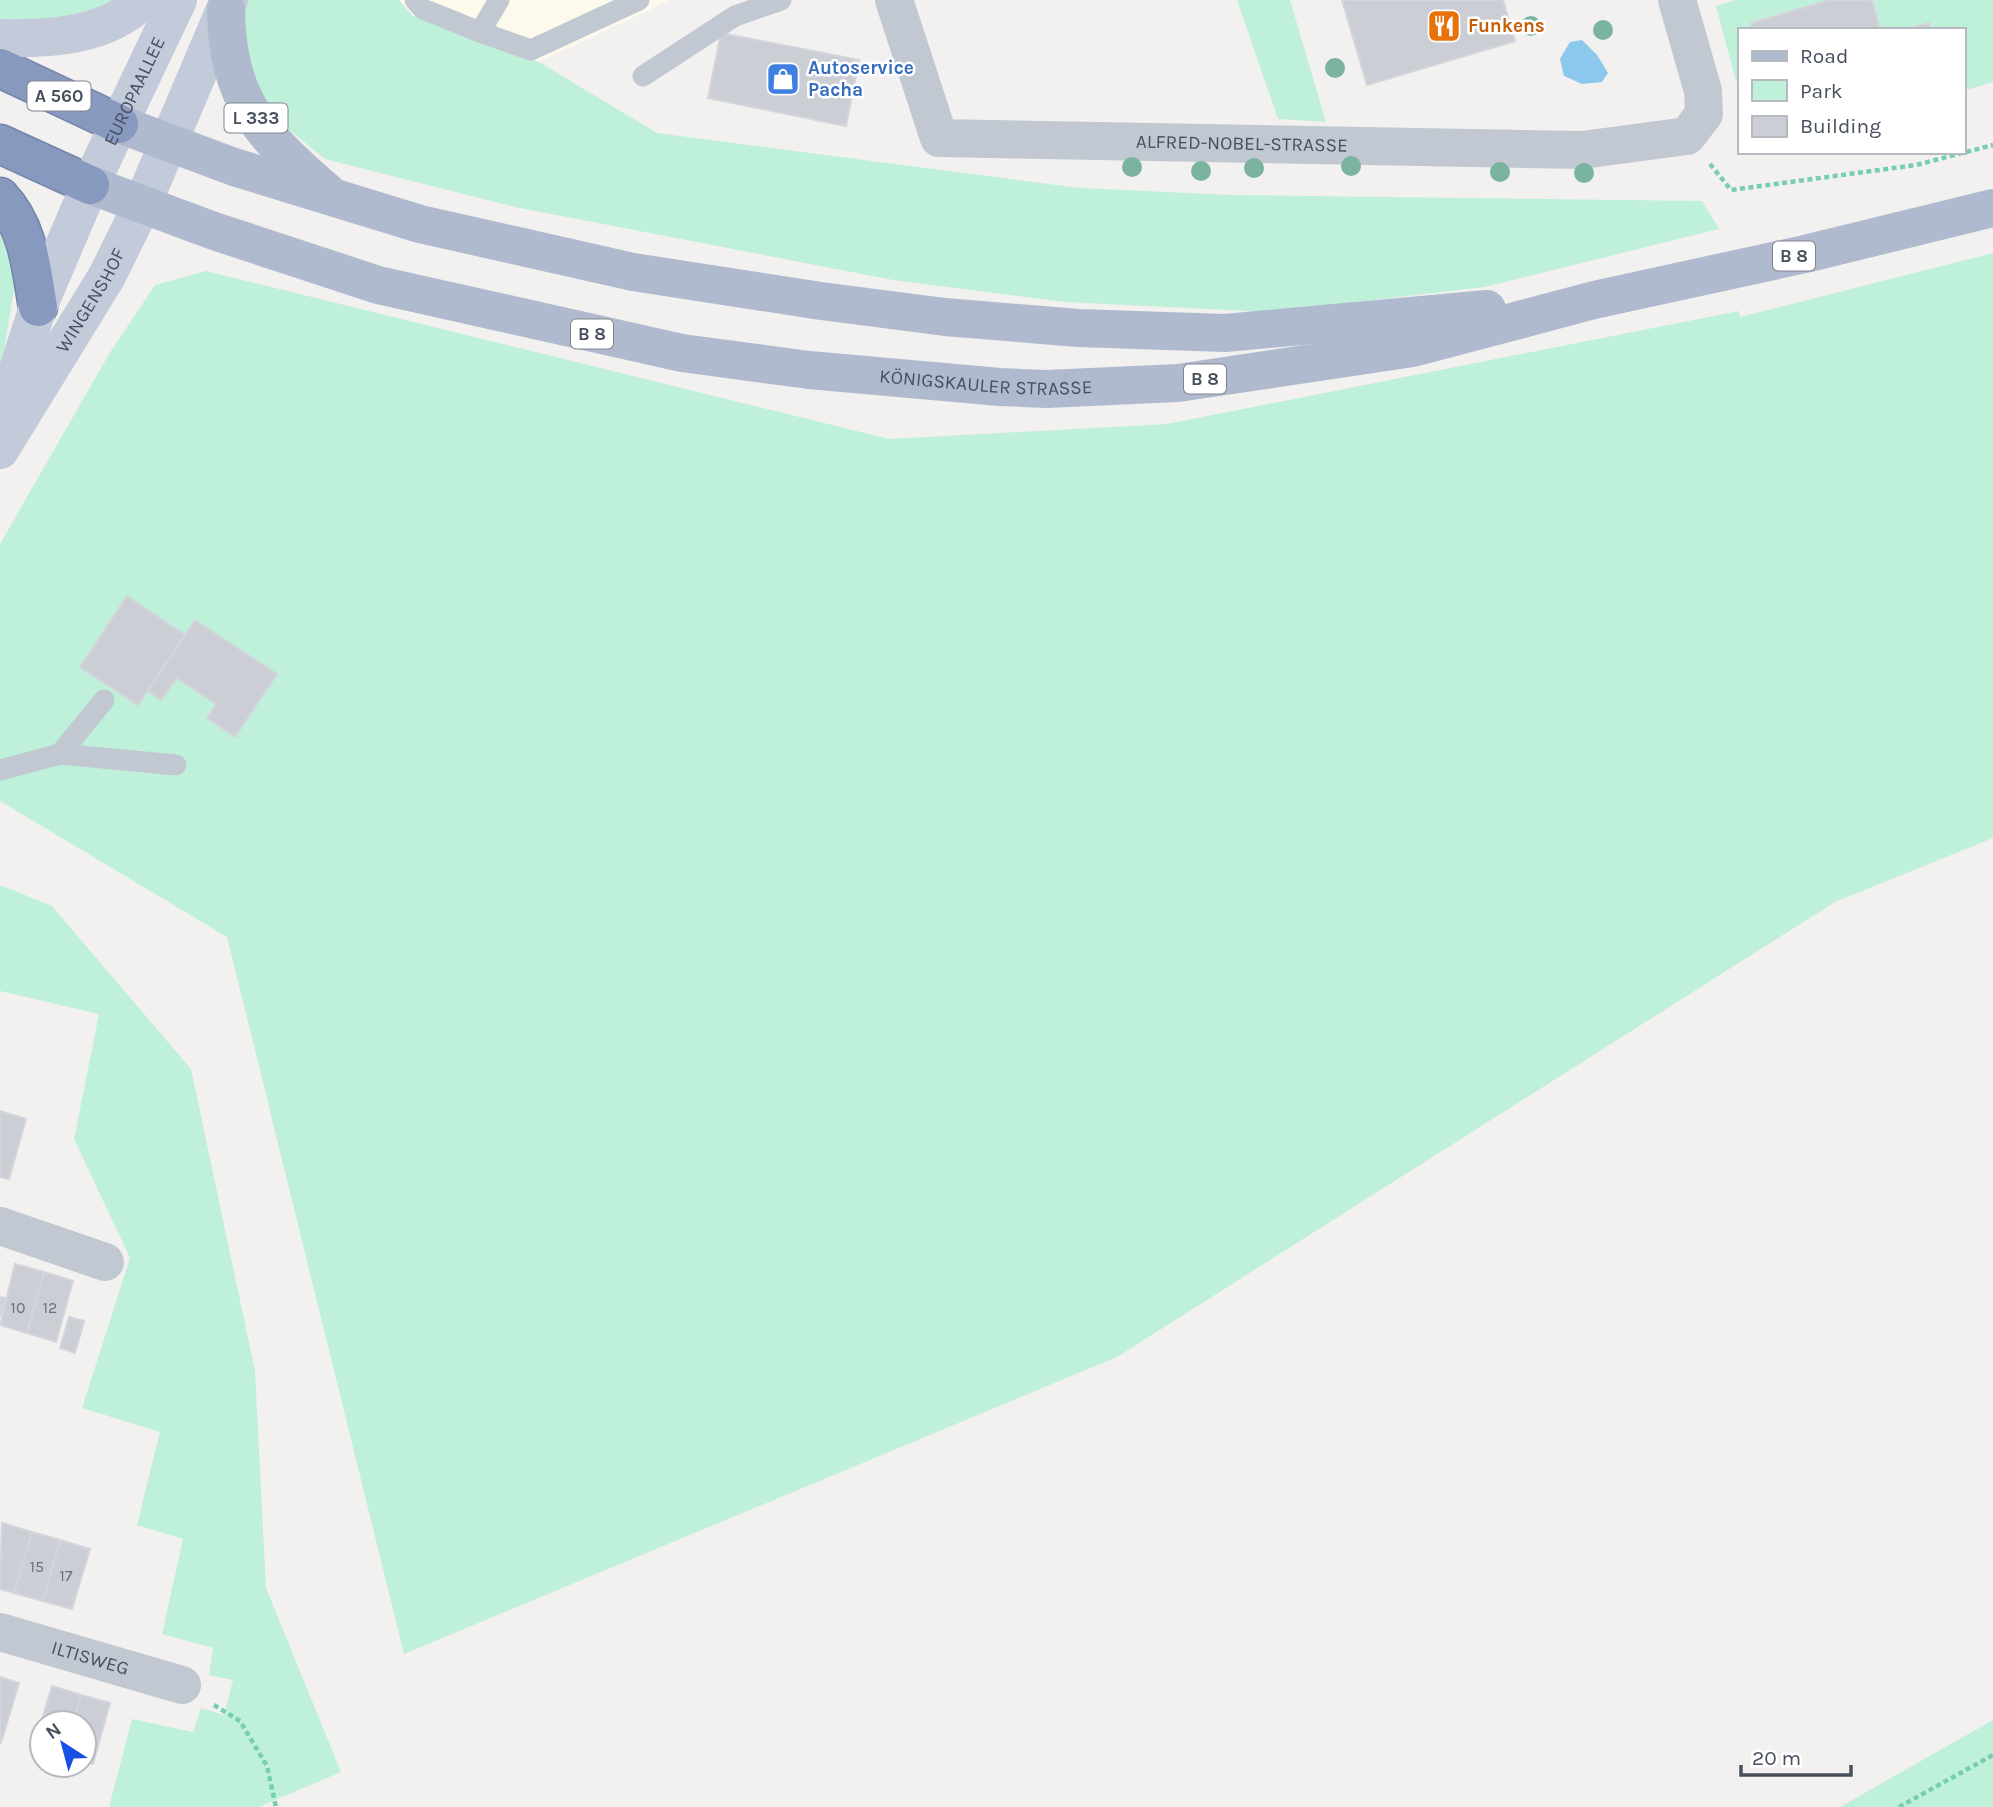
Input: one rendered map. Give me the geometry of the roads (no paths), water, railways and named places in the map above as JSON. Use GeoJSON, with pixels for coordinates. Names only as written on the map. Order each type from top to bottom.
{"type":"FeatureCollection","features":[{"type":"Feature","properties":{"kind":"highway","name":"A 560"},"geometry":{"type":"LineString","coordinates":[[0,68],[119,124]]}},
{"type":"Feature","properties":{"kind":"highway"},"geometry":{"type":"LineString","coordinates":[[0,144],[90,185]]}},
{"type":"Feature","properties":{"kind":"highway"},"geometry":{"type":"LineString","coordinates":[[0,197],[12,209],[27,240],[38,307]]}},
{"type":"Feature","properties":{"kind":"main road"},"geometry":{"type":"LineString","coordinates":[[0,38],[32,38],[89,32],[143,0]]}},
{"type":"Feature","properties":{"kind":"main road","name":"EUROPAALLEE"},"geometry":{"type":"LineString","coordinates":[[90,185],[178,0]]}},
{"type":"Feature","properties":{"kind":"main road","name":"L 333"},"geometry":{"type":"LineString","coordinates":[[167,142],[228,5]]}},
{"type":"Feature","properties":{"kind":"main road","name":"L 333"},"geometry":{"type":"LineString","coordinates":[[228,5],[227,49],[238,89],[272,139],[336,200]]}},
{"type":"Feature","properties":{"kind":"main road","name":"B 8"},"geometry":{"type":"LineString","coordinates":[[119,124],[336,200]]}},
{"type":"Feature","properties":{"kind":"main road","name":"WINGENSHOF"},"geometry":{"type":"LineString","coordinates":[[0,450],[107,276],[142,205],[167,142]]}},
{"type":"Feature","properties":{"kind":"main road","name":"B 8"},"geometry":{"type":"LineString","coordinates":[[90,185],[142,205]]}},
{"type":"Feature","properties":{"kind":"main road","name":"WINGENSHOF"},"geometry":{"type":"LineString","coordinates":[[0,425],[38,307],[90,185]]}},
{"type":"Feature","properties":{"kind":"main road","name":"KÖNIGSKAULER STRASSE"},"geometry":{"type":"LineString","coordinates":[[336,200],[477,239],[712,286],[945,317],[1078,328],[1226,333],[1594,300]]}},
{"type":"Feature","properties":{"kind":"main road","name":"KÖNIGSKAULER STRASSE"},"geometry":{"type":"LineString","coordinates":[[142,205],[377,285],[682,353],[809,370],[999,387],[1047,388],[1178,383],[1413,348],[1594,300],[1805,254],[1993,208]]}},
{"type":"Feature","properties":{"kind":"street","name":"ALFRED-NOBEL-STRASSE"},"geometry":{"type":"LineString","coordinates":[[894,0],[940,138],[1582,150],[1687,136],[1704,114],[1703,91],[1678,0]]}},
{"type":"Feature","properties":{"kind":"street"},"geometry":{"type":"LineString","coordinates":[[0,1226],[105,1262]]}},
{"type":"Feature","properties":{"kind":"street","name":"ILTISWEG"},"geometry":{"type":"LineString","coordinates":[[0,1632],[182,1685]]}},
{"type":"Feature","properties":{"kind":"lane"},"geometry":{"type":"LineString","coordinates":[[415,0],[423,9],[531,50],[639,0]]}},
{"type":"Feature","properties":{"kind":"lane"},"geometry":{"type":"LineString","coordinates":[[480,32],[499,0]]}},
{"type":"Feature","properties":{"kind":"lane"},"geometry":{"type":"LineString","coordinates":[[643,76],[735,16],[781,0]]}},
{"type":"Feature","properties":{"kind":"lane"},"geometry":{"type":"LineString","coordinates":[[60,754],[104,700]]}},
{"type":"Feature","properties":{"kind":"lane"},"geometry":{"type":"LineString","coordinates":[[0,770],[60,754],[176,765]]}},
{"type":"Feature","properties":{"kind":"water"},"geometry":{"type":"Polygon","coordinates":[[[1582,40],[1597,55],[1608,73],[1602,82],[1582,84],[1564,76],[1560,59],[1570,42],[1582,40]]]}},
{"type":"Feature","properties":{"kind":"place","name":"Funkens"},"geometry":{"type":"Point","coordinates":[1444,26]}},
{"type":"Feature","properties":{"kind":"place","name":"Autoservice Pacha"},"geometry":{"type":"Point","coordinates":[783,79]}}]}
